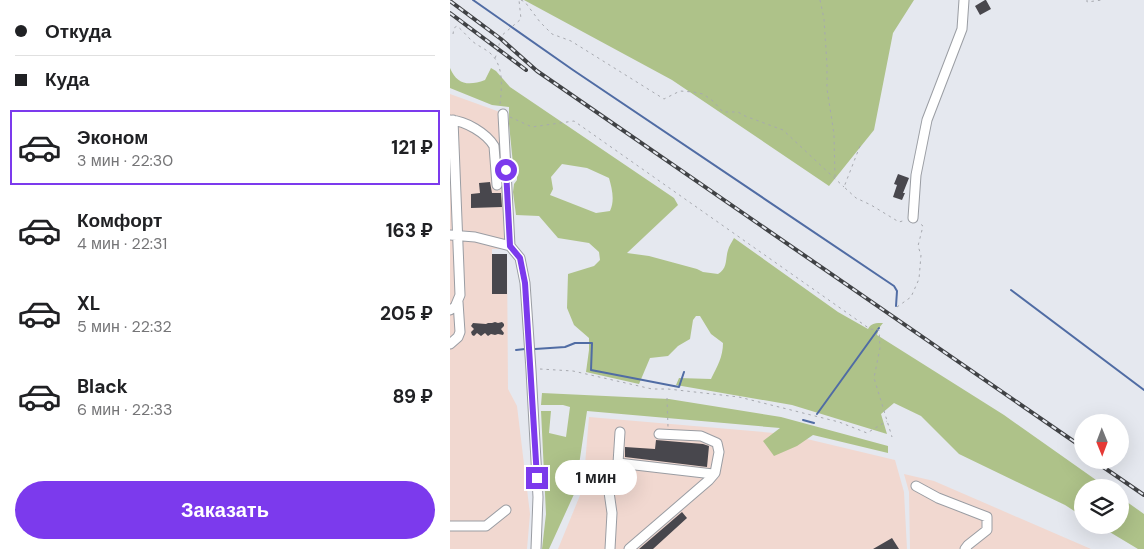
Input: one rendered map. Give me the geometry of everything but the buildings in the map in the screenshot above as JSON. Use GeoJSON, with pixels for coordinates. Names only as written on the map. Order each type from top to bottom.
{"type":"FeatureCollection","features":[{"type":"Feature","properties":{"kind":"street"},"geometry":{"type":"LineString","coordinates":[[913,218],[916,175],[926,120],[962,29],[964,0]]}},
{"type":"Feature","properties":{"kind":"street"},"geometry":{"type":"LineString","coordinates":[[503,114],[510,246]]}},
{"type":"Feature","properties":{"kind":"street"},"geometry":{"type":"LineString","coordinates":[[450,310],[455,307],[460,295],[453,235],[451,120],[480,131],[491,141],[494,146],[497,186]]}},
{"type":"Feature","properties":{"kind":"street"},"geometry":{"type":"LineString","coordinates":[[453,235],[475,237],[510,246],[520,258],[525,283],[531,368],[538,496],[536,549]]}},
{"type":"Feature","properties":{"kind":"street"},"geometry":{"type":"LineString","coordinates":[[450,344],[458,337],[460,332],[458,302]]}},
{"type":"Feature","properties":{"kind":"street"},"geometry":{"type":"LineString","coordinates":[[610,549],[612,513],[608,485],[618,463],[620,432]]}},
{"type":"Feature","properties":{"kind":"street"},"geometry":{"type":"LineString","coordinates":[[629,549],[709,480],[713,474],[719,452],[717,442],[701,436],[664,434]]}},
{"type":"Feature","properties":{"kind":"street"},"geometry":{"type":"LineString","coordinates":[[618,463],[713,474]]}},
{"type":"Feature","properties":{"kind":"street"},"geometry":{"type":"LineString","coordinates":[[916,486],[938,498],[987,517],[987,530],[965,549]]}},
{"type":"Feature","properties":{"kind":"street"},"geometry":{"type":"LineString","coordinates":[[450,526],[486,526],[506,510]]}},
{"type":"Feature","properties":{"kind":"path"},"geometry":{"type":"LineString","coordinates":[[495,59],[500,37],[521,19],[520,0],[525,2],[552,34],[571,41],[664,99],[680,91],[703,94],[723,112],[738,112],[783,130],[856,198],[899,222],[913,218],[923,226],[918,246],[921,255],[919,279],[911,297],[897,306]]}},
{"type":"Feature","properties":{"kind":"path"},"geometry":{"type":"LineString","coordinates":[[820,0],[824,19],[827,88],[834,134],[835,178]]}},
{"type":"Feature","properties":{"kind":"path"},"geometry":{"type":"LineString","coordinates":[[1087,0],[1087,2],[1102,0]]}},
{"type":"Feature","properties":{"kind":"path"},"geometry":{"type":"LineString","coordinates":[[454,34],[454,28],[457,26],[495,59],[499,66],[502,91],[500,104]]}},
{"type":"Feature","properties":{"kind":"path"},"geometry":{"type":"LineString","coordinates":[[503,114],[532,127],[574,121],[870,329],[879,330],[880,348],[874,378],[892,437]]}},
{"type":"Feature","properties":{"kind":"path"},"geometry":{"type":"LineString","coordinates":[[844,187],[860,146]]}},
{"type":"Feature","properties":{"kind":"path"},"geometry":{"type":"LineString","coordinates":[[531,368],[574,371],[652,389],[739,397],[839,422],[868,433],[887,420]]}},
{"type":"Feature","properties":{"kind":"path"},"geometry":{"type":"LineString","coordinates":[[664,434],[668,421],[667,398]]}},
{"type":"Feature","properties":{"kind":"shaded area"},"geometry":{"type":"Polygon","coordinates":[[[450,94],[500,112],[505,249],[492,249],[492,254],[507,254],[508,389],[517,406],[530,514],[527,549],[450,549],[450,94]]]}},
{"type":"Feature","properties":{"kind":"shaded area"},"geometry":{"type":"Polygon","coordinates":[[[589,417],[786,434],[895,460],[904,492],[907,549],[558,549],[583,488],[589,417]]]}},
{"type":"Feature","properties":{"kind":"shaded area"},"geometry":{"type":"Polygon","coordinates":[[[904,474],[934,481],[1091,549],[910,549],[909,492],[904,474]]]}},
{"type":"Feature","properties":{"kind":"green space"},"geometry":{"type":"Polygon","coordinates":[[[524,0],[914,0],[893,33],[874,130],[829,186],[672,80],[524,0]]]}},
{"type":"Feature","properties":{"kind":"green space"},"geometry":{"type":"Polygon","coordinates":[[[450,68],[460,81],[474,83],[485,80],[491,68],[510,87],[674,198],[678,205],[627,253],[649,256],[703,272],[718,274],[725,266],[728,248],[734,238],[838,312],[868,329],[874,324],[883,323],[877,335],[1004,415],[1074,464],[1074,469],[1080,469],[1095,479],[1074,479],[1074,511],[959,454],[921,416],[894,403],[881,414],[887,434],[792,405],[676,385],[679,378],[711,379],[721,357],[723,343],[711,334],[700,316],[696,316],[693,320],[690,339],[678,346],[668,356],[650,358],[639,384],[586,372],[589,338],[574,325],[567,308],[568,274],[594,266],[600,260],[599,252],[589,243],[558,238],[539,216],[516,215],[513,192],[514,184],[517,180],[517,172],[513,164],[509,107],[492,105],[450,88],[450,68]],[[562,164],[551,177],[553,189],[550,195],[596,213],[610,211],[613,199],[609,178],[587,168],[562,164]]]}},
{"type":"Feature","properties":{"kind":"green space"},"geometry":{"type":"Polygon","coordinates":[[[542,393],[669,399],[781,417],[888,446],[888,453],[813,435],[797,446],[774,456],[763,441],[780,428],[587,411],[575,492],[549,549],[542,549],[546,514],[541,411],[551,411],[549,433],[566,437],[570,407],[563,405],[541,405],[542,393]]]}},
{"type":"Feature","properties":{"kind":"green space"},"geometry":{"type":"Polygon","coordinates":[[[1129,503],[1144,514],[1144,549],[1138,549],[1113,534],[1129,534],[1129,503]]]}},
{"type":"Feature","properties":{"kind":"waterway"},"geometry":{"type":"LineString","coordinates":[[473,0],[573,70],[894,286],[897,291],[896,306]]}},
{"type":"Feature","properties":{"kind":"waterway"},"geometry":{"type":"LineString","coordinates":[[1011,290],[1144,390]]}},
{"type":"Feature","properties":{"kind":"waterway"},"geometry":{"type":"LineString","coordinates":[[817,414],[879,328]]}},
{"type":"Feature","properties":{"kind":"waterway"},"geometry":{"type":"LineString","coordinates":[[535,349],[565,347],[575,343],[592,343],[591,370],[679,387],[684,372]]}},
{"type":"Feature","properties":{"kind":"waterway"},"geometry":{"type":"LineString","coordinates":[[516,350],[525,349]]}},
{"type":"Feature","properties":{"kind":"waterway"},"geometry":{"type":"LineString","coordinates":[[803,420],[814,423]]}},
{"type":"Feature","properties":{"kind":"railway"},"geometry":{"type":"LineString","coordinates":[[450,1],[501,39],[537,71],[1074,441]]}},
{"type":"Feature","properties":{"kind":"railway"},"geometry":{"type":"LineString","coordinates":[[450,13],[526,70]]}},
{"type":"Feature","properties":{"kind":"railway"},"geometry":{"type":"LineString","coordinates":[[1106,469],[1144,495]]}},
{"type":"Feature","properties":{"kind":"route"},"geometry":{"type":"LineString","coordinates":[[506,170],[510,246],[520,258],[525,283],[537,478]]}}]}
